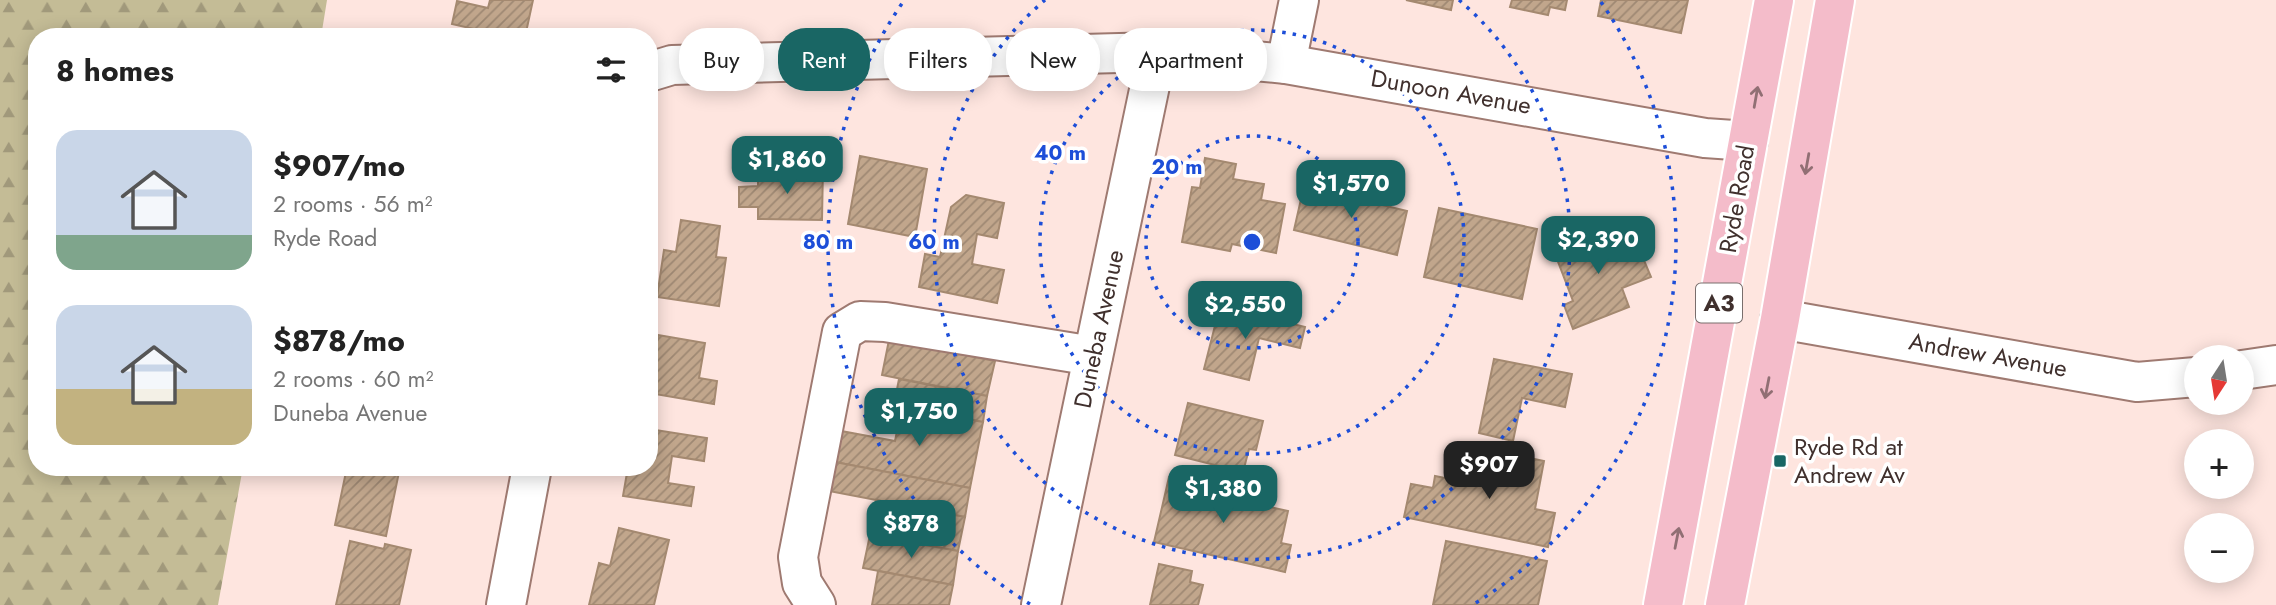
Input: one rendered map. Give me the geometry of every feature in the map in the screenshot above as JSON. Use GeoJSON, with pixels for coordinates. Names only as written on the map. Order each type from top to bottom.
{"type":"FeatureCollection","features":[{"type":"Feature","properties":{"kind":"highway","name":"Ryde Road"},"geometry":{"type":"LineString","coordinates":[[1663,605],[1774,0]]}},
{"type":"Feature","properties":{"kind":"highway","name":"A3"},"geometry":{"type":"LineString","coordinates":[[1725,605],[1780,319],[1835,0]]}},
{"type":"Feature","properties":{"kind":"street"},"geometry":{"type":"LineString","coordinates":[[1286,64],[1299,0]]}},
{"type":"Feature","properties":{"kind":"street","name":"Dunoon Avenue"},"geometry":{"type":"LineString","coordinates":[[658,69],[671,65],[1114,53]]}},
{"type":"Feature","properties":{"kind":"street","name":"Dunoon Avenue"},"geometry":{"type":"LineString","coordinates":[[1267,62],[1705,138],[1748,141]]}},
{"type":"Feature","properties":{"kind":"street","name":"Duneba Avenue"},"geometry":{"type":"LineString","coordinates":[[1041,605],[1149,91]]}},
{"type":"Feature","properties":{"kind":"street","name":"Andrew Avenue"},"geometry":{"type":"LineString","coordinates":[[1780,319],[2137,382],[2184,378]]}},
{"type":"Feature","properties":{"kind":"street"},"geometry":{"type":"LineString","coordinates":[[816,605],[802,583],[799,557],[842,332],[860,321],[885,322],[1093,355]]}},
{"type":"Feature","properties":{"kind":"street"},"geometry":{"type":"LineString","coordinates":[[2254,368],[2276,365]]}},
{"type":"Feature","properties":{"kind":"street"},"geometry":{"type":"LineString","coordinates":[[506,605],[530,476]]}},
{"type":"Feature","properties":{"kind":"green space"},"geometry":{"type":"Polygon","coordinates":[[[0,0],[327,0],[322,28],[28,28],[28,476],[241,476],[218,605],[0,605],[0,0]]]}},
{"type":"Feature","properties":{"kind":"building"},"geometry":{"type":"Polygon","coordinates":[[[490,0],[533,0],[527,28],[470,28],[452,24],[457,1],[488,8],[490,0]]]}},
{"type":"Feature","properties":{"kind":"building"},"geometry":{"type":"Polygon","coordinates":[[[1406,0],[1453,0],[1451,10],[1406,0]]]}},
{"type":"Feature","properties":{"kind":"building"},"geometry":{"type":"Polygon","coordinates":[[[1512,0],[1567,0],[1565,10],[1550,7],[1548,15],[1510,7],[1512,0]]]}},
{"type":"Feature","properties":{"kind":"building"},"geometry":{"type":"Polygon","coordinates":[[[1601,0],[1688,0],[1681,33],[1598,16],[1601,0]]]}},
{"type":"Feature","properties":{"kind":"building"},"geometry":{"type":"Polygon","coordinates":[[[860,156],[927,169],[915,237],[848,224],[860,156]]]}},
{"type":"Feature","properties":{"kind":"building"},"geometry":{"type":"Polygon","coordinates":[[[1205,158],[1236,164],[1233,179],[1264,184],[1261,200],[1285,204],[1276,253],[1232,244],[1230,251],[1182,242],[1192,187],[1200,188],[1205,158]]]}},
{"type":"Feature","properties":{"kind":"building"},"geometry":{"type":"Polygon","coordinates":[[[794,167],[823,167],[822,220],[758,219],[758,207],[739,207],[739,187],[758,186],[758,176],[794,177],[794,167]]]}},
{"type":"Feature","properties":{"kind":"building"},"geometry":{"type":"Polygon","coordinates":[[[1304,186],[1407,211],[1397,255],[1294,230],[1304,186]]]}},
{"type":"Feature","properties":{"kind":"building"},"geometry":{"type":"Polygon","coordinates":[[[966,195],[1004,203],[997,238],[977,234],[972,264],[1004,270],[997,303],[919,287],[925,254],[940,257],[951,207],[966,195]]]}},
{"type":"Feature","properties":{"kind":"building"},"geometry":{"type":"Polygon","coordinates":[[[1439,208],[1537,229],[1522,299],[1424,277],[1439,208]]]}},
{"type":"Feature","properties":{"kind":"building"},"geometry":{"type":"Polygon","coordinates":[[[681,220],[720,226],[716,257],[726,258],[719,306],[658,297],[664,250],[676,252],[681,220]]]}},
{"type":"Feature","properties":{"kind":"building"},"geometry":{"type":"Polygon","coordinates":[[[1598,228],[1606,250],[1635,239],[1651,277],[1622,288],[1629,307],[1573,329],[1564,305],[1573,301],[1552,246],[1598,228]]]}},
{"type":"Feature","properties":{"kind":"building"},"geometry":{"type":"Polygon","coordinates":[[[1220,306],[1305,327],[1300,348],[1259,338],[1249,380],[1204,369],[1220,306]]]}},
{"type":"Feature","properties":{"kind":"building"},"geometry":{"type":"Polygon","coordinates":[[[658,335],[705,343],[699,378],[717,381],[714,404],[658,395],[658,335]]]}},
{"type":"Feature","properties":{"kind":"building"},"geometry":{"type":"Polygon","coordinates":[[[889,340],[995,361],[987,396],[882,375],[889,340]]]}},
{"type":"Feature","properties":{"kind":"building"},"geometry":{"type":"Polygon","coordinates":[[[1494,359],[1572,374],[1565,407],[1522,398],[1513,441],[1479,433],[1494,359]]]}},
{"type":"Feature","properties":{"kind":"building"},"geometry":{"type":"Polygon","coordinates":[[[899,379],[987,396],[983,422],[894,405],[899,379]]]}},
{"type":"Feature","properties":{"kind":"building"},"geometry":{"type":"Polygon","coordinates":[[[1188,403],[1263,421],[1256,450],[1249,449],[1243,472],[1175,455],[1188,403]]]}},
{"type":"Feature","properties":{"kind":"building"},"geometry":{"type":"Polygon","coordinates":[[[902,407],[983,422],[970,488],[835,462],[841,431],[895,441],[902,407]]]}},
{"type":"Feature","properties":{"kind":"building"},"geometry":{"type":"Polygon","coordinates":[[[658,430],[707,438],[704,461],[672,456],[668,483],[694,487],[691,506],[623,496],[626,476],[658,476],[658,430]]]}},
{"type":"Feature","properties":{"kind":"building"},"geometry":{"type":"Polygon","coordinates":[[[1486,449],[1544,461],[1535,509],[1555,513],[1548,547],[1404,517],[1411,484],[1433,488],[1435,476],[1478,485],[1486,449]]]}},
{"type":"Feature","properties":{"kind":"building"},"geometry":{"type":"Polygon","coordinates":[[[835,462],[970,488],[965,517],[829,491],[835,462]]]}},
{"type":"Feature","properties":{"kind":"building"},"geometry":{"type":"Polygon","coordinates":[[[345,476],[398,476],[386,536],[335,525],[345,476]]]}},
{"type":"Feature","properties":{"kind":"building"},"geometry":{"type":"Polygon","coordinates":[[[1169,477],[1262,497],[1261,505],[1288,511],[1281,543],[1291,545],[1285,572],[1154,542],[1169,477]]]}},
{"type":"Feature","properties":{"kind":"building"},"geometry":{"type":"Polygon","coordinates":[[[876,500],[965,517],[958,551],[870,535],[876,500]]]}},
{"type":"Feature","properties":{"kind":"building"},"geometry":{"type":"Polygon","coordinates":[[[619,528],[669,540],[654,605],[589,605],[599,563],[610,566],[619,528]]]}},
{"type":"Feature","properties":{"kind":"building"},"geometry":{"type":"Polygon","coordinates":[[[870,535],[958,551],[953,585],[863,568],[870,535]]]}},
{"type":"Feature","properties":{"kind":"building"},"geometry":{"type":"Polygon","coordinates":[[[350,541],[384,549],[385,544],[411,550],[399,605],[336,605],[350,541]]]}},
{"type":"Feature","properties":{"kind":"building"},"geometry":{"type":"Polygon","coordinates":[[[1446,541],[1547,561],[1538,605],[1433,605],[1446,541]]]}},
{"type":"Feature","properties":{"kind":"building"},"geometry":{"type":"Polygon","coordinates":[[[1159,564],[1192,571],[1190,582],[1203,585],[1198,605],[1150,605],[1159,564]]]}},
{"type":"Feature","properties":{"kind":"building"},"geometry":{"type":"Polygon","coordinates":[[[878,571],[953,585],[949,605],[872,605],[878,571]]]}},
{"type":"Feature","properties":{"kind":"place","name":"Ryde Rd at Andrew Av"},"geometry":{"type":"Point","coordinates":[1780,461]}}]}
